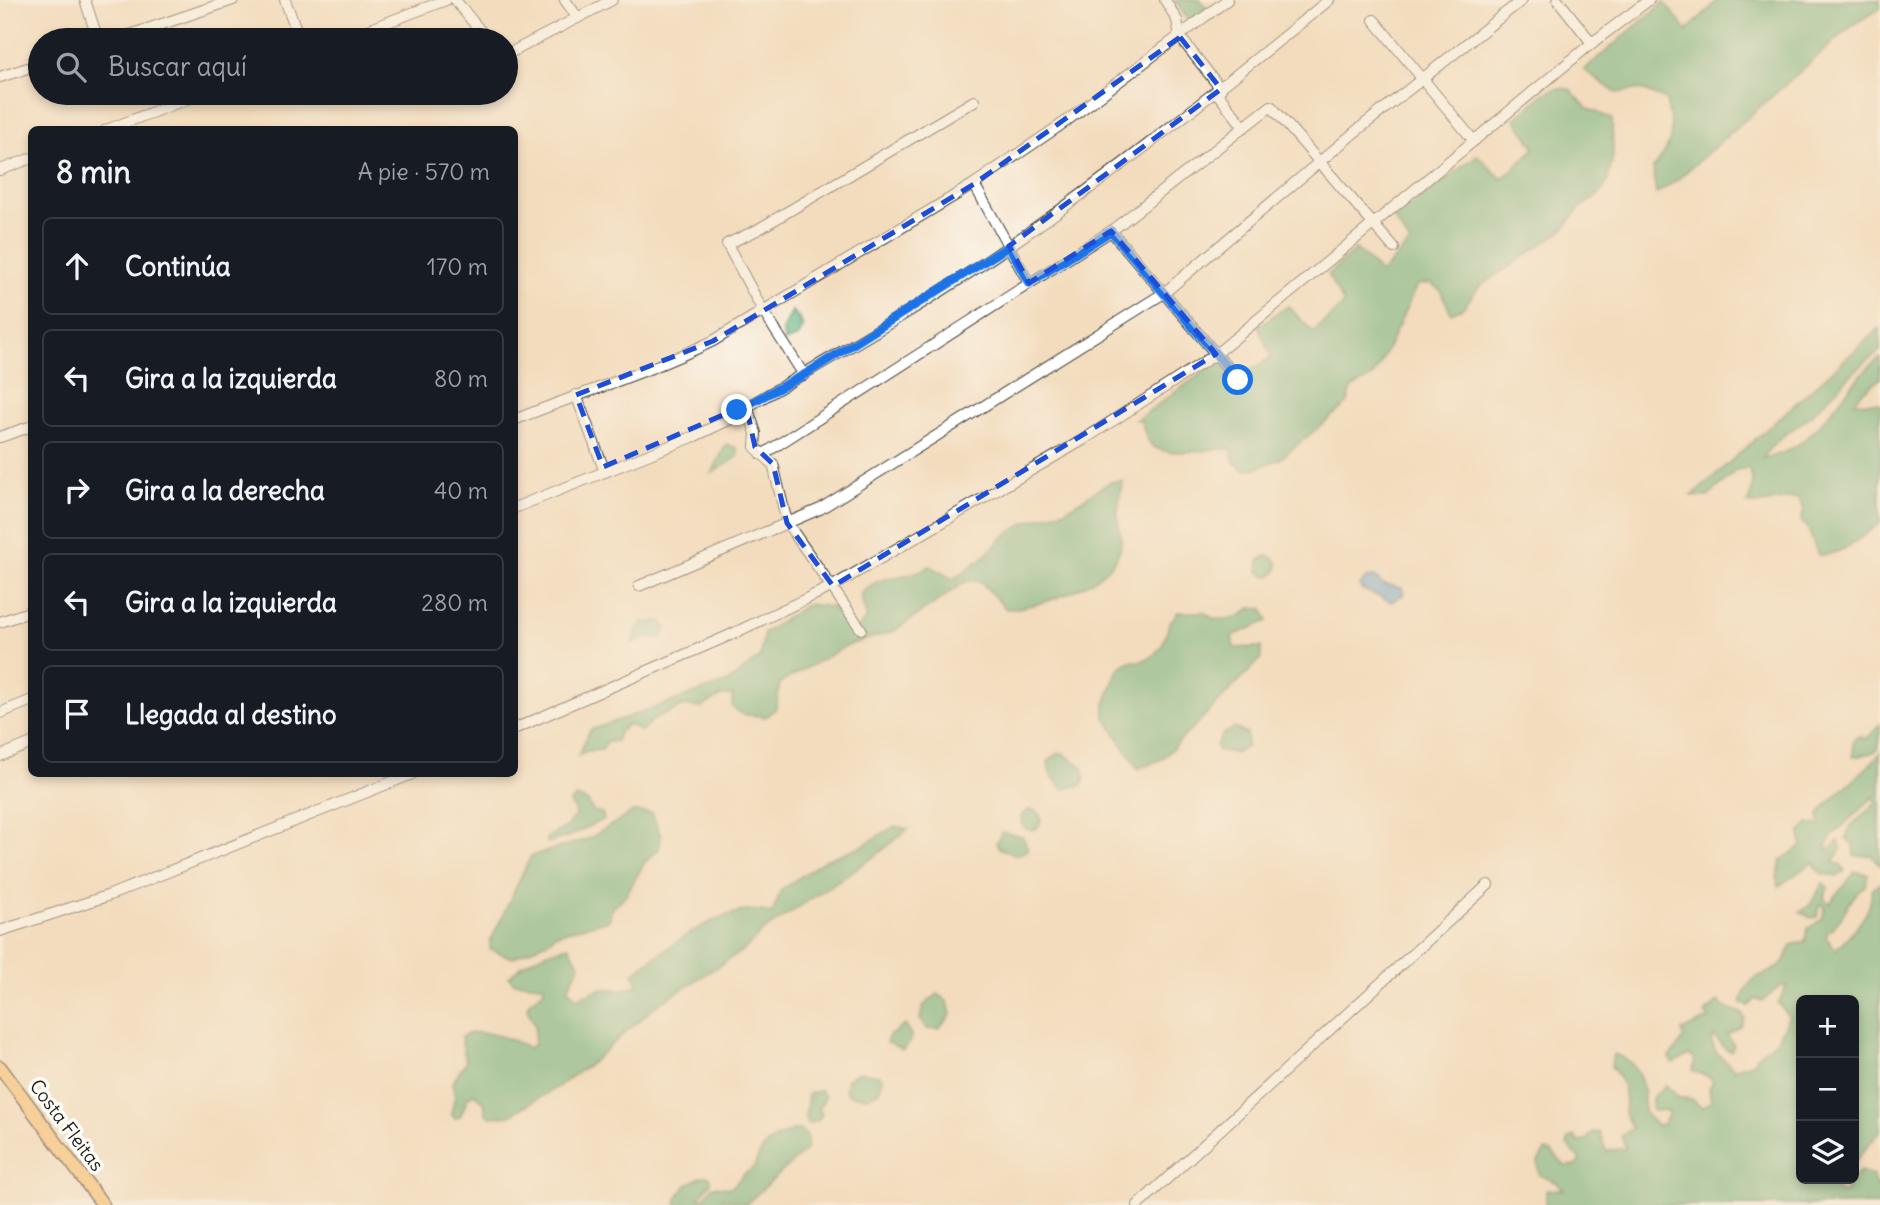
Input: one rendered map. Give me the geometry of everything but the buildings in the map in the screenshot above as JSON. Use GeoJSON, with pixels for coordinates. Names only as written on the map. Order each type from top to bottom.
{"type":"FeatureCollection","features":[{"type":"Feature","properties":{"kind":"main road","name":"Costa Fleitas"},"geometry":{"type":"LineString","coordinates":[[0,1068],[103,1205]]}},
{"type":"Feature","properties":{"kind":"street"},"geometry":{"type":"LineString","coordinates":[[85,0],[94,28]]}},
{"type":"Feature","properties":{"kind":"street"},"geometry":{"type":"LineString","coordinates":[[151,28],[233,0]]}},
{"type":"Feature","properties":{"kind":"street"},"geometry":{"type":"LineString","coordinates":[[285,0],[296,28]]}},
{"type":"Feature","properties":{"kind":"street"},"geometry":{"type":"LineString","coordinates":[[372,28],[446,0]]}},
{"type":"Feature","properties":{"kind":"street"},"geometry":{"type":"LineString","coordinates":[[455,0],[478,28]]}},
{"type":"Feature","properties":{"kind":"street"},"geometry":{"type":"LineString","coordinates":[[565,0],[578,18]]}},
{"type":"Feature","properties":{"kind":"street"},"geometry":{"type":"LineString","coordinates":[[518,49],[612,0]]}},
{"type":"Feature","properties":{"kind":"street"},"geometry":{"type":"LineString","coordinates":[[1165,0],[1177,20],[1180,37],[1244,127]]}},
{"type":"Feature","properties":{"kind":"street"},"geometry":{"type":"LineString","coordinates":[[518,418],[669,363],[763,311],[974,184],[1065,122],[1227,0]]}},
{"type":"Feature","properties":{"kind":"street"},"geometry":{"type":"LineString","coordinates":[[518,501],[695,436],[739,415],[744,408],[804,375],[1009,246],[1219,91],[1329,0]]}},
{"type":"Feature","properties":{"kind":"street"},"geometry":{"type":"LineString","coordinates":[[639,586],[820,509],[1164,293],[1422,78],[1522,0]]}},
{"type":"Feature","properties":{"kind":"street"},"geometry":{"type":"LineString","coordinates":[[1558,0],[1591,43]]}},
{"type":"Feature","properties":{"kind":"street"},"geometry":{"type":"LineString","coordinates":[[518,727],[728,636],[833,586],[1083,440],[1216,354],[1591,43],[1649,0]]}},
{"type":"Feature","properties":{"kind":"street"},"geometry":{"type":"LineString","coordinates":[[1374,20],[1474,141]]}},
{"type":"Feature","properties":{"kind":"street"},"geometry":{"type":"LineString","coordinates":[[0,77],[28,68]]}},
{"type":"Feature","properties":{"kind":"street"},"geometry":{"type":"LineString","coordinates":[[804,375],[763,311],[727,244],[757,230],[974,101]]}},
{"type":"Feature","properties":{"kind":"street"},"geometry":{"type":"LineString","coordinates":[[116,126],[171,105]]}},
{"type":"Feature","properties":{"kind":"street"},"geometry":{"type":"LineString","coordinates":[[762,455],[1111,231],[1271,106],[1394,248]]}},
{"type":"Feature","properties":{"kind":"street"},"geometry":{"type":"LineString","coordinates":[[0,170],[28,160]]}},
{"type":"Feature","properties":{"kind":"street"},"geometry":{"type":"LineString","coordinates":[[974,184],[1029,283]]}},
{"type":"Feature","properties":{"kind":"street"},"geometry":{"type":"LineString","coordinates":[[1111,231],[1238,380]]}},
{"type":"Feature","properties":{"kind":"street"},"geometry":{"type":"LineString","coordinates":[[576,395],[604,469]]}},
{"type":"Feature","properties":{"kind":"street"},"geometry":{"type":"LineString","coordinates":[[744,408],[756,433],[755,447],[773,464],[787,523],[861,629]]}},
{"type":"Feature","properties":{"kind":"street"},"geometry":{"type":"LineString","coordinates":[[0,437],[28,427]]}},
{"type":"Feature","properties":{"kind":"street"},"geometry":{"type":"LineString","coordinates":[[518,506],[604,469]]}},
{"type":"Feature","properties":{"kind":"street"},"geometry":{"type":"LineString","coordinates":[[0,622],[28,612]]}},
{"type":"Feature","properties":{"kind":"street"},"geometry":{"type":"LineString","coordinates":[[0,707],[28,696]]}},
{"type":"Feature","properties":{"kind":"street"},"geometry":{"type":"LineString","coordinates":[[0,713],[28,702]]}},
{"type":"Feature","properties":{"kind":"street"},"geometry":{"type":"LineString","coordinates":[[0,756],[28,745]]}},
{"type":"Feature","properties":{"kind":"street"},"geometry":{"type":"LineString","coordinates":[[0,931],[122,890],[404,777]]}},
{"type":"Feature","properties":{"kind":"street"},"geometry":{"type":"LineString","coordinates":[[1138,1205],[1488,885]]}},
{"type":"Feature","properties":{"kind":"highlighted area"},"geometry":{"type":"Polygon","coordinates":[[[1180,37],[1221,89],[1009,246],[1029,283],[1111,231],[1216,354],[833,586],[787,523],[773,464],[755,447],[746,405],[603,467],[576,395],[713,341],[974,184],[1180,37]]]}},
{"type":"Feature","properties":{"kind":"green space"},"geometry":{"type":"Polygon","coordinates":[[[1175,0],[1201,0],[1209,10],[1192,27],[1175,0]]]}},
{"type":"Feature","properties":{"kind":"green space"},"geometry":{"type":"Polygon","coordinates":[[[1718,0],[1880,0],[1880,9],[1854,24],[1677,180],[1656,194],[1653,168],[1669,144],[1671,129],[1666,100],[1641,89],[1616,93],[1584,70],[1664,2],[1687,31],[1718,0]]]}},
{"type":"Feature","properties":{"kind":"green space"},"geometry":{"type":"Polygon","coordinates":[[[1557,88],[1570,89],[1587,108],[1612,119],[1613,157],[1607,183],[1600,194],[1579,209],[1563,230],[1479,287],[1463,308],[1451,313],[1440,290],[1430,283],[1417,285],[1372,377],[1351,389],[1348,403],[1280,459],[1244,470],[1234,462],[1231,449],[1175,452],[1155,448],[1149,442],[1141,420],[1136,420],[1219,361],[1237,378],[1272,357],[1258,326],[1288,306],[1313,332],[1344,304],[1328,275],[1356,249],[1381,273],[1410,243],[1394,219],[1477,155],[1502,179],[1535,148],[1515,119],[1544,93],[1557,88]]]}},
{"type":"Feature","properties":{"kind":"green space"},"geometry":{"type":"Polygon","coordinates":[[[792,311],[803,327],[796,338],[784,342],[783,330],[792,311]]]}},
{"type":"Feature","properties":{"kind":"green space"},"geometry":{"type":"Polygon","coordinates":[[[1880,328],[1880,351],[1853,373],[1812,414],[1779,439],[1763,458],[1782,453],[1799,444],[1827,417],[1865,370],[1880,358],[1880,379],[1862,392],[1855,402],[1880,403],[1880,523],[1843,549],[1818,555],[1809,531],[1801,521],[1804,509],[1798,498],[1760,504],[1747,503],[1753,486],[1748,468],[1736,470],[1708,497],[1692,496],[1880,328]]]}},
{"type":"Feature","properties":{"kind":"green space"},"geometry":{"type":"Polygon","coordinates":[[[726,444],[737,448],[738,457],[712,473],[726,444]]]}},
{"type":"Feature","properties":{"kind":"green space"},"geometry":{"type":"Polygon","coordinates":[[[1123,481],[1118,509],[1121,546],[1115,560],[1104,572],[1072,591],[1037,604],[1006,609],[980,581],[967,581],[894,631],[846,646],[780,683],[776,708],[766,717],[742,714],[732,707],[733,695],[721,696],[701,708],[683,706],[653,720],[641,731],[628,724],[619,732],[616,741],[606,742],[602,750],[587,751],[578,756],[590,730],[728,682],[760,657],[764,633],[807,604],[833,607],[846,629],[858,628],[867,618],[860,595],[876,582],[921,571],[930,566],[953,579],[984,557],[1004,536],[1027,522],[1065,510],[1110,482],[1123,481]]]}},
{"type":"Feature","properties":{"kind":"green space"},"geometry":{"type":"Polygon","coordinates":[[[1268,556],[1275,559],[1278,566],[1275,573],[1268,576],[1261,573],[1258,566],[1261,559],[1268,556]]]}},
{"type":"Feature","properties":{"kind":"green space"},"geometry":{"type":"Polygon","coordinates":[[[1251,608],[1263,609],[1268,621],[1232,636],[1234,648],[1261,647],[1261,659],[1162,759],[1138,769],[1105,717],[1105,704],[1118,669],[1129,661],[1142,661],[1154,655],[1162,646],[1170,622],[1178,612],[1204,612],[1214,619],[1228,619],[1240,616],[1251,608]]]}},
{"type":"Feature","properties":{"kind":"green space"},"geometry":{"type":"Polygon","coordinates":[[[661,621],[667,628],[661,638],[642,638],[631,644],[641,623],[661,621]]]}},
{"type":"Feature","properties":{"kind":"green space"},"geometry":{"type":"Polygon","coordinates":[[[1880,724],[1877,750],[1853,757],[1853,740],[1859,736],[1867,739],[1880,724]]]}},
{"type":"Feature","properties":{"kind":"green space"},"geometry":{"type":"Polygon","coordinates":[[[1235,728],[1247,734],[1247,746],[1237,753],[1218,751],[1216,745],[1223,734],[1235,728]]]}},
{"type":"Feature","properties":{"kind":"green space"},"geometry":{"type":"Polygon","coordinates":[[[1063,753],[1083,767],[1085,779],[1082,785],[1063,789],[1050,774],[1048,762],[1057,754],[1063,753]]]}},
{"type":"Feature","properties":{"kind":"green space"},"geometry":{"type":"Polygon","coordinates":[[[1880,753],[1880,865],[1871,855],[1854,856],[1853,844],[1846,838],[1849,829],[1875,803],[1874,796],[1833,835],[1826,846],[1828,850],[1839,841],[1841,849],[1833,862],[1842,865],[1845,871],[1837,877],[1821,873],[1813,862],[1779,886],[1777,879],[1781,860],[1802,846],[1800,834],[1808,823],[1820,826],[1819,814],[1880,753]]]}},
{"type":"Feature","properties":{"kind":"green space"},"geometry":{"type":"Polygon","coordinates":[[[576,797],[588,802],[593,811],[602,813],[604,819],[570,836],[547,843],[546,838],[566,827],[576,814],[570,803],[576,797]]]}},
{"type":"Feature","properties":{"kind":"green space"},"geometry":{"type":"Polygon","coordinates":[[[1031,810],[1038,813],[1041,820],[1038,827],[1031,830],[1024,827],[1021,820],[1024,813],[1031,810]]]}},
{"type":"Feature","properties":{"kind":"green space"},"geometry":{"type":"Polygon","coordinates":[[[633,812],[652,813],[661,836],[659,849],[645,862],[626,895],[612,908],[609,920],[556,934],[547,942],[512,958],[490,949],[490,942],[531,856],[588,839],[633,812]]]}},
{"type":"Feature","properties":{"kind":"green space"},"geometry":{"type":"Polygon","coordinates":[[[895,826],[908,829],[878,854],[763,931],[745,949],[653,1008],[591,1063],[559,1086],[510,1115],[491,1117],[486,1114],[484,1102],[474,1094],[468,1097],[461,1115],[455,1119],[451,1114],[455,1096],[452,1083],[466,1062],[461,1037],[486,1033],[529,1048],[534,1044],[535,1025],[527,1009],[529,1002],[544,991],[543,985],[513,982],[509,977],[521,966],[545,953],[569,946],[580,965],[568,988],[576,998],[601,989],[627,989],[639,984],[633,973],[681,939],[718,919],[737,913],[755,911],[772,914],[781,890],[825,860],[862,846],[895,826]]]}},
{"type":"Feature","properties":{"kind":"green space"},"geometry":{"type":"Polygon","coordinates":[[[1002,832],[1023,837],[1028,850],[1016,855],[999,848],[996,843],[1002,832]]]}},
{"type":"Feature","properties":{"kind":"green space"},"geometry":{"type":"Polygon","coordinates":[[[1855,872],[1868,874],[1865,886],[1827,932],[1827,939],[1836,949],[1865,915],[1871,899],[1871,890],[1880,883],[1880,1132],[1859,1156],[1859,995],[1796,995],[1796,1184],[1837,1184],[1840,1193],[1846,1191],[1848,1184],[1859,1184],[1860,1171],[1872,1175],[1876,1187],[1880,1186],[1880,1205],[1546,1205],[1546,1189],[1564,1190],[1556,1182],[1539,1175],[1538,1162],[1545,1151],[1552,1152],[1565,1166],[1577,1165],[1580,1159],[1567,1145],[1569,1139],[1575,1136],[1578,1142],[1585,1141],[1593,1132],[1600,1133],[1606,1151],[1626,1148],[1621,1136],[1632,1128],[1624,1113],[1623,1088],[1611,1066],[1613,1054],[1622,1057],[1635,1069],[1644,1093],[1644,1112],[1657,1126],[1664,1124],[1669,1113],[1664,1110],[1652,1111],[1652,1098],[1666,1085],[1679,1098],[1692,1099],[1702,1108],[1711,1101],[1709,1088],[1713,1082],[1710,1077],[1693,1071],[1695,1059],[1690,1055],[1673,1063],[1669,1058],[1684,1038],[1682,1031],[1709,1019],[1705,1013],[1719,1001],[1723,1007],[1742,1013],[1745,1019],[1742,1026],[1727,1035],[1734,1045],[1731,1051],[1725,1049],[1714,1036],[1711,1041],[1716,1052],[1734,1069],[1754,1062],[1756,1056],[1777,1040],[1789,1016],[1778,1003],[1787,986],[1780,986],[1763,1001],[1756,999],[1749,1006],[1741,1003],[1745,992],[1755,979],[1778,967],[1791,945],[1805,941],[1807,929],[1822,919],[1825,907],[1820,904],[1817,917],[1811,918],[1800,912],[1810,905],[1823,883],[1828,887],[1824,899],[1830,903],[1855,872]]]}},
{"type":"Feature","properties":{"kind":"green space"},"geometry":{"type":"Polygon","coordinates":[[[938,994],[948,1002],[951,1015],[939,1029],[927,1029],[920,1019],[923,1006],[938,994]]]}},
{"type":"Feature","properties":{"kind":"green space"},"geometry":{"type":"Polygon","coordinates":[[[905,1025],[911,1035],[911,1041],[903,1050],[886,1042],[889,1036],[905,1025]]]}},
{"type":"Feature","properties":{"kind":"green space"},"geometry":{"type":"Polygon","coordinates":[[[859,1072],[879,1075],[883,1079],[879,1091],[868,1097],[849,1095],[845,1090],[847,1079],[859,1072]]]}},
{"type":"Feature","properties":{"kind":"green space"},"geometry":{"type":"Polygon","coordinates":[[[821,1090],[825,1097],[819,1108],[822,1114],[819,1120],[808,1124],[805,1119],[808,1094],[821,1090]]]}},
{"type":"Feature","properties":{"kind":"green space"},"geometry":{"type":"Polygon","coordinates":[[[793,1130],[800,1130],[807,1136],[807,1149],[746,1204],[723,1199],[719,1205],[676,1205],[683,1189],[704,1176],[710,1176],[711,1182],[699,1198],[705,1197],[713,1186],[731,1188],[755,1167],[760,1153],[768,1143],[793,1130]]]}},
{"type":"Feature","properties":{"kind":"water"},"geometry":{"type":"Polygon","coordinates":[[[1375,577],[1382,584],[1402,588],[1404,594],[1391,602],[1361,589],[1360,586],[1366,578],[1375,577]]]}},
{"type":"Feature","properties":{"kind":"route"},"geometry":{"type":"LineString","coordinates":[[737,410],[804,375],[1009,246],[1029,283],[1111,231],[1238,380]]}}]}
